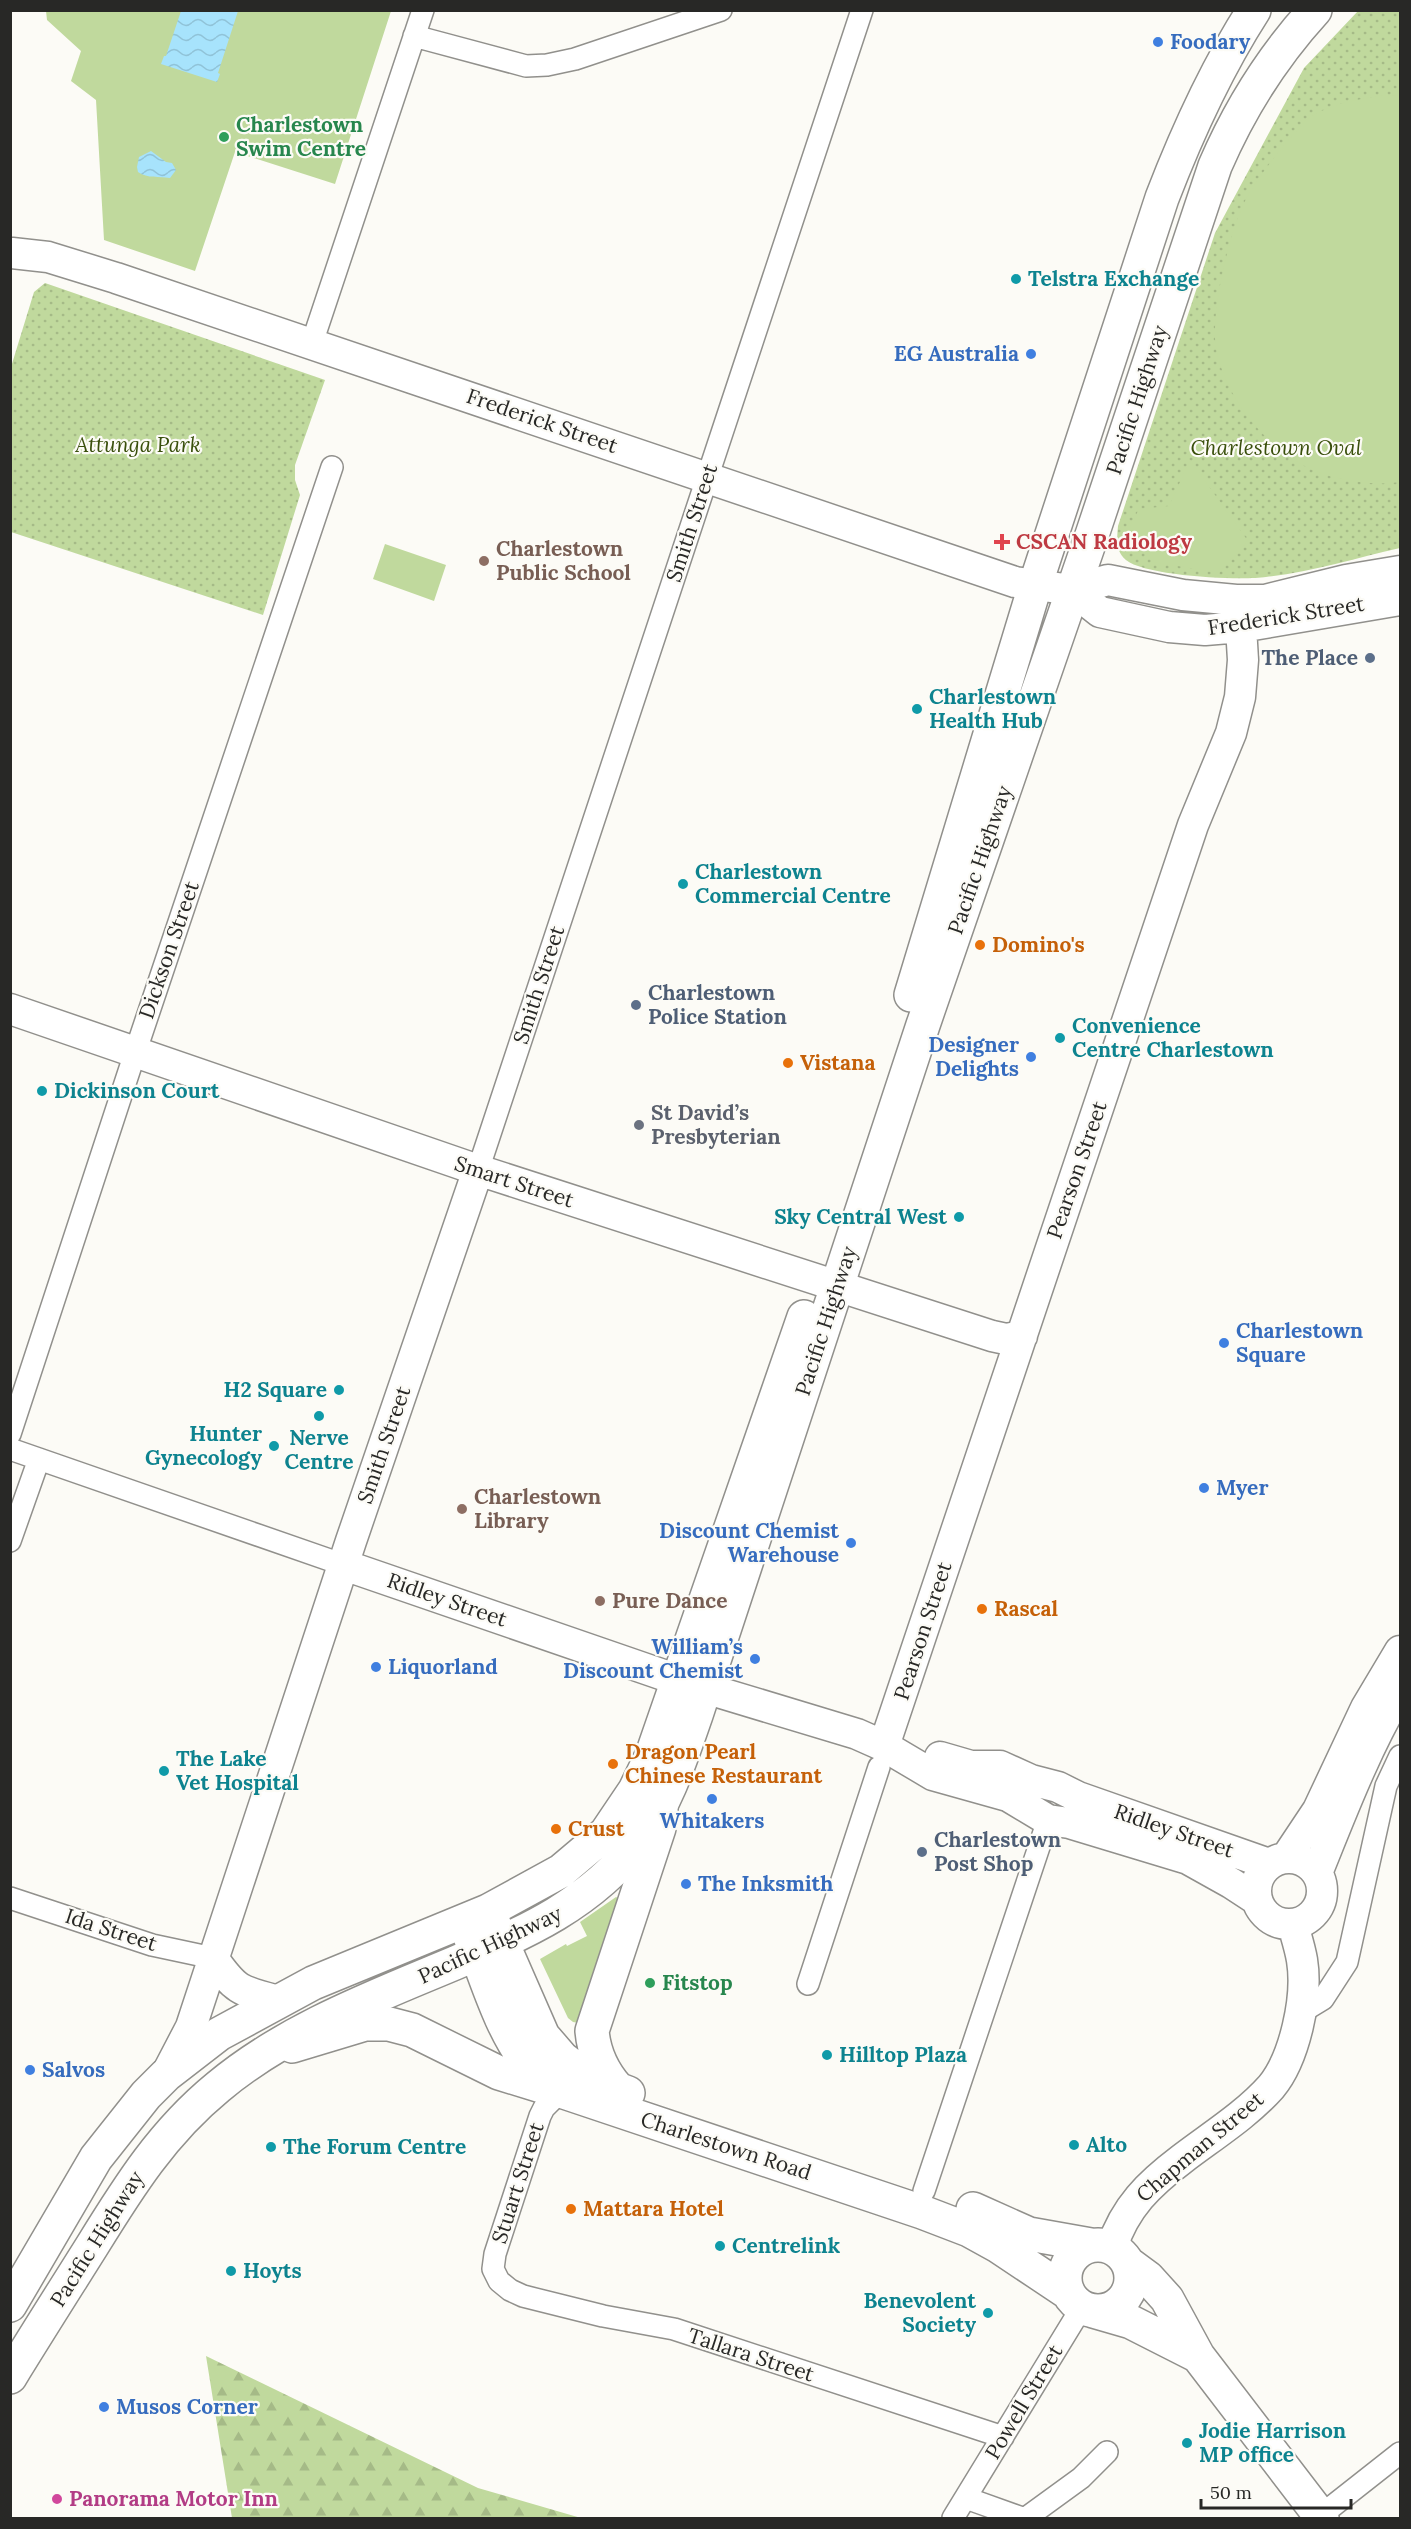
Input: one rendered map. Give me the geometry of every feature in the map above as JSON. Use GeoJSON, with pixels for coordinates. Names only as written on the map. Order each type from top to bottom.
{"type":"FeatureCollection","features":[{"type":"Feature","properties":{"kind":"main road","name":"Pacific Highway"},"geometry":{"type":"LineString","coordinates":[[827,1282],[912,990],[1035,586],[1162,198],[1182,145],[1207,93],[1254,10]]}},
{"type":"Feature","properties":{"kind":"main road","name":"Pacific Highway"},"geometry":{"type":"LineString","coordinates":[[10,2377],[130,2184],[155,2151],[200,2102],[259,2057],[309,2028],[490,1949],[569,1907],[604,1879],[639,1841],[662,1802],[692,1684],[827,1282],[923,1025],[1093,532],[1215,166],[1252,92],[1277,55],[1315,10]]}},
{"type":"Feature","properties":{"kind":"main road","name":"Pacific Highway"},"geometry":{"type":"LineString","coordinates":[[10,2305],[96,2158],[146,2095],[166,2074],[219,2034],[313,1983],[476,1916],[531,1890],[561,1871],[606,1833],[630,1799],[692,1684]]}},
{"type":"Feature","properties":{"kind":"main road"},"geometry":{"type":"LineString","coordinates":[[616,2088],[606,2076],[593,2048],[592,2031],[659,1828],[662,1802]]}},
{"type":"Feature","properties":{"kind":"main road","name":"Charlestown Road"},"geometry":{"type":"LineString","coordinates":[[476,1916],[490,1949],[536,2024],[552,2047],[574,2068],[616,2088],[959,2203],[1029,2234],[1111,2252],[1148,2278],[1167,2300],[1198,2356],[1321,2517]]}},
{"type":"Feature","properties":{"kind":"main road","name":"Charlestown Road"},"geometry":{"type":"LineString","coordinates":[[490,1949],[503,2018],[523,2056],[537,2075],[561,2091],[922,2212],[969,2230],[1007,2251],[1081,2303],[1131,2322],[1198,2356]]}},
{"type":"Feature","properties":{"kind":"main road"},"geometry":{"type":"LineString","coordinates":[[259,2057],[365,2024],[389,2024],[412,2030],[499,2073],[531,2085],[561,2091]]}},
{"type":"Feature","properties":{"kind":"main road"},"geometry":{"type":"LineString","coordinates":[[1080,2249],[1111,2252],[1132,2276],[1125,2298],[1116,2306],[1105,2310],[1081,2303],[1065,2280],[1066,2268],[1071,2258],[1080,2249]]}},
{"type":"Feature","properties":{"kind":"street"},"geometry":{"type":"LineString","coordinates":[[312,343],[423,10]]}},
{"type":"Feature","properties":{"kind":"street"},"geometry":{"type":"LineString","coordinates":[[414,36],[526,66],[547,65],[575,59],[721,10]]}},
{"type":"Feature","properties":{"kind":"street","name":"Smith Street"},"geometry":{"type":"LineString","coordinates":[[166,2074],[191,2027],[478,1170],[862,10]]}},
{"type":"Feature","properties":{"kind":"street","name":"Frederick Street"},"geometry":{"type":"LineString","coordinates":[[11,259],[35,254],[60,260],[312,343],[1006,579],[1035,586],[1072,590],[1108,580],[1184,595],[1265,600],[1346,580],[1401,571]]}},
{"type":"Feature","properties":{"kind":"street","name":"Dickson Street"},"geometry":{"type":"LineString","coordinates":[[10,1434],[332,467]]}},
{"type":"Feature","properties":{"kind":"street","name":"Frederick Street"},"geometry":{"type":"LineString","coordinates":[[1072,590],[1100,612],[1169,627],[1193,629],[1241,627],[1401,600]]}},
{"type":"Feature","properties":{"kind":"street"},"geometry":{"type":"LineString","coordinates":[[1241,627],[1254,608],[1265,600]]}},
{"type":"Feature","properties":{"kind":"street","name":"Pearson Street"},"geometry":{"type":"LineString","coordinates":[[882,1757],[1193,825],[1231,733],[1243,660],[1241,627]]}},
{"type":"Feature","properties":{"kind":"street","name":"Smart Street"},"geometry":{"type":"LineString","coordinates":[[10,1009],[478,1170],[992,1336],[1006,1339],[1022,1336]]}},
{"type":"Feature","properties":{"kind":"street","name":"Ridley Street"},"geometry":{"type":"LineString","coordinates":[[10,1449],[692,1684],[857,1734],[882,1757],[943,1757],[971,1766],[996,1779],[1031,1780],[1058,1787],[1065,1813]]}},
{"type":"Feature","properties":{"kind":"street"},"geometry":{"type":"LineString","coordinates":[[10,1542],[39,1459]]}},
{"type":"Feature","properties":{"kind":"street"},"geometry":{"type":"LineString","coordinates":[[1277,1861],[1302,1860],[1317,1873],[1322,1882],[1322,1901],[1311,1917],[1293,1924],[1270,1919],[1264,1914],[1257,1900],[1258,1877],[1277,1861],[1318,1810],[1366,1708],[1401,1651]]}},
{"type":"Feature","properties":{"kind":"street"},"geometry":{"type":"LineString","coordinates":[[1317,1873],[1364,1762],[1401,1691]]}},
{"type":"Feature","properties":{"kind":"street"},"geometry":{"type":"LineString","coordinates":[[1299,2013],[1323,1999],[1347,1962],[1386,1786],[1401,1756]]}},
{"type":"Feature","properties":{"kind":"street"},"geometry":{"type":"LineString","coordinates":[[808,1984],[882,1757]]}},
{"type":"Feature","properties":{"kind":"street"},"geometry":{"type":"LineString","coordinates":[[924,2191],[1065,1813]]}},
{"type":"Feature","properties":{"kind":"street","name":"Ridley Street"},"geometry":{"type":"LineString","coordinates":[[1065,1813],[1277,1861]]}},
{"type":"Feature","properties":{"kind":"street","name":"Ridley Street"},"geometry":{"type":"LineString","coordinates":[[1065,1813],[1188,1860],[1257,1900]]}},
{"type":"Feature","properties":{"kind":"street","name":"Ida Street"},"geometry":{"type":"LineString","coordinates":[[10,1898],[152,1945],[213,1958]]}},
{"type":"Feature","properties":{"kind":"street","name":"Chapman Street"},"geometry":{"type":"LineString","coordinates":[[1111,2252],[1123,2218],[1147,2189],[1256,2102],[1273,2084],[1289,2057],[1299,2013],[1302,1961],[1293,1924]]}},
{"type":"Feature","properties":{"kind":"street"},"geometry":{"type":"LineString","coordinates":[[213,1958],[230,1982],[238,1988],[246,1993],[279,2001]]}},
{"type":"Feature","properties":{"kind":"street","name":"Stuart Street"},"geometry":{"type":"LineString","coordinates":[[499,2281],[493,2269],[495,2254],[540,2116],[544,2108],[561,2091]]}},
{"type":"Feature","properties":{"kind":"street","name":"Tallara Street"},"geometry":{"type":"LineString","coordinates":[[499,2281],[510,2290],[523,2296],[603,2316],[674,2330],[1003,2437]]}},
{"type":"Feature","properties":{"kind":"street","name":"Powell Street"},"geometry":{"type":"LineString","coordinates":[[953,2518],[1081,2303]]}},
{"type":"Feature","properties":{"kind":"street"},"geometry":{"type":"LineString","coordinates":[[966,2498],[1024,2518],[1081,2478],[1107,2452]]}},
{"type":"Feature","properties":{"kind":"street"},"geometry":{"type":"LineString","coordinates":[[1321,2517],[1401,2453]]}},
{"type":"Feature","properties":{"kind":"green space","name":"Charlestown Swim Centre"},"geometry":{"type":"Polygon","coordinates":[[[46,11],[391,11],[335,184],[235,152],[195,271],[104,240],[96,100],[71,81],[81,51],[47,20],[46,11]]]}},
{"type":"Feature","properties":{"kind":"green space","name":"Charlestown Oval"},"geometry":{"type":"Polygon","coordinates":[[[1358,11],[1400,11],[1400,548],[1300,572],[1253,578],[1193,576],[1152,570],[1136,565],[1126,560],[1120,553],[1117,544],[1118,526],[1215,233],[1304,68],[1358,11]]]}},
{"type":"Feature","properties":{"kind":"green space"},"geometry":{"type":"Polygon","coordinates":[[[1386,95],[1400,96],[1400,482],[1369,483],[1346,480],[1315,471],[1298,462],[1265,436],[1251,421],[1229,386],[1221,367],[1215,333],[1223,271],[1234,229],[1247,197],[1263,173],[1304,122],[1312,116],[1339,104],[1386,95]]]}},
{"type":"Feature","properties":{"kind":"green space","name":"Attunga Park"},"geometry":{"type":"Polygon","coordinates":[[[45,283],[325,380],[295,465],[295,480],[300,495],[263,615],[11,532],[11,367],[34,292],[45,283]]]}},
{"type":"Feature","properties":{"kind":"green space"},"geometry":{"type":"Polygon","coordinates":[[[1190,460],[1248,541],[1219,573],[1154,562],[1128,530],[1139,509],[1169,506],[1190,460]]]}},
{"type":"Feature","properties":{"kind":"green space"},"geometry":{"type":"Polygon","coordinates":[[[385,544],[446,565],[434,601],[373,579],[385,544]]]}},
{"type":"Feature","properties":{"kind":"green space"},"geometry":{"type":"Polygon","coordinates":[[[616,1897],[626,1902],[584,2024],[573,2022],[568,2018],[540,1959],[566,1944],[567,1946],[587,1936],[580,1922],[616,1897]]]}},
{"type":"Feature","properties":{"kind":"green space"},"geometry":{"type":"Polygon","coordinates":[[[206,2356],[478,2488],[581,2518],[232,2518],[206,2356]]]}},
{"type":"Feature","properties":{"kind":"water"},"geometry":{"type":"Polygon","coordinates":[[[181,11],[238,11],[217,82],[161,64],[166,56],[181,11]]]}},
{"type":"Feature","properties":{"kind":"water"},"geometry":{"type":"Polygon","coordinates":[[[151,151],[166,162],[172,163],[176,170],[170,178],[138,172],[139,157],[151,151]]]}},
{"type":"Feature","properties":{"kind":"place","name":"Foodary"},"geometry":{"type":"Point","coordinates":[1158,42]}},
{"type":"Feature","properties":{"kind":"place","name":"Charlestown Swim Centre"},"geometry":{"type":"Point","coordinates":[224,137]}},
{"type":"Feature","properties":{"kind":"place","name":"Telstra Exchange"},"geometry":{"type":"Point","coordinates":[1016,279]}},
{"type":"Feature","properties":{"kind":"place","name":"EG Australia"},"geometry":{"type":"Point","coordinates":[1031,354]}},
{"type":"Feature","properties":{"kind":"place","name":"CSCAN Radiology"},"geometry":{"type":"Point","coordinates":[1002,542]}},
{"type":"Feature","properties":{"kind":"place","name":"Charlestown Public School"},"geometry":{"type":"Point","coordinates":[484,561]}},
{"type":"Feature","properties":{"kind":"place","name":"The Place"},"geometry":{"type":"Point","coordinates":[1370,658]}},
{"type":"Feature","properties":{"kind":"place","name":"Charlestown Health Hub"},"geometry":{"type":"Point","coordinates":[917,709]}},
{"type":"Feature","properties":{"kind":"place","name":"Charlestown Commercial Centre"},"geometry":{"type":"Point","coordinates":[683,884]}},
{"type":"Feature","properties":{"kind":"place","name":"Domino's"},"geometry":{"type":"Point","coordinates":[980,945]}},
{"type":"Feature","properties":{"kind":"place","name":"Charlestown Police Station"},"geometry":{"type":"Point","coordinates":[636,1005]}},
{"type":"Feature","properties":{"kind":"place","name":"Convenience Centre Charlestown"},"geometry":{"type":"Point","coordinates":[1060,1038]}},
{"type":"Feature","properties":{"kind":"place","name":"Designer Delights"},"geometry":{"type":"Point","coordinates":[1031,1057]}},
{"type":"Feature","properties":{"kind":"place","name":"Vistana"},"geometry":{"type":"Point","coordinates":[788,1063]}},
{"type":"Feature","properties":{"kind":"place","name":"Dickinson Court"},"geometry":{"type":"Point","coordinates":[42,1091]}},
{"type":"Feature","properties":{"kind":"place","name":"St David’s Presbyterian"},"geometry":{"type":"Point","coordinates":[639,1125]}},
{"type":"Feature","properties":{"kind":"place","name":"Sky Central West"},"geometry":{"type":"Point","coordinates":[959,1217]}},
{"type":"Feature","properties":{"kind":"place","name":"Charlestown Square"},"geometry":{"type":"Point","coordinates":[1224,1343]}},
{"type":"Feature","properties":{"kind":"place","name":"H2 Square"},"geometry":{"type":"Point","coordinates":[339,1390]}},
{"type":"Feature","properties":{"kind":"place","name":"Nerve Centre"},"geometry":{"type":"Point","coordinates":[319,1416]}},
{"type":"Feature","properties":{"kind":"place","name":"Hunter Gynecology"},"geometry":{"type":"Point","coordinates":[274,1446]}},
{"type":"Feature","properties":{"kind":"place","name":"Myer"},"geometry":{"type":"Point","coordinates":[1204,1488]}},
{"type":"Feature","properties":{"kind":"place","name":"Charlestown Library"},"geometry":{"type":"Point","coordinates":[462,1509]}},
{"type":"Feature","properties":{"kind":"place","name":"Discount Chemist Warehouse"},"geometry":{"type":"Point","coordinates":[851,1543]}},
{"type":"Feature","properties":{"kind":"place","name":"Pure Dance"},"geometry":{"type":"Point","coordinates":[600,1601]}},
{"type":"Feature","properties":{"kind":"place","name":"Rascal"},"geometry":{"type":"Point","coordinates":[982,1609]}},
{"type":"Feature","properties":{"kind":"place","name":"William’s Discount Chemist"},"geometry":{"type":"Point","coordinates":[755,1659]}},
{"type":"Feature","properties":{"kind":"place","name":"Liquorland"},"geometry":{"type":"Point","coordinates":[376,1667]}},
{"type":"Feature","properties":{"kind":"place","name":"Dragon Pearl Chinese Restaurant"},"geometry":{"type":"Point","coordinates":[613,1764]}},
{"type":"Feature","properties":{"kind":"place","name":"The Lake Vet Hospital"},"geometry":{"type":"Point","coordinates":[164,1771]}},
{"type":"Feature","properties":{"kind":"place","name":"Whitakers"},"geometry":{"type":"Point","coordinates":[712,1799]}},
{"type":"Feature","properties":{"kind":"place","name":"Crust"},"geometry":{"type":"Point","coordinates":[556,1829]}},
{"type":"Feature","properties":{"kind":"place","name":"Charlestown Post Shop"},"geometry":{"type":"Point","coordinates":[922,1852]}},
{"type":"Feature","properties":{"kind":"place","name":"The Inksmith"},"geometry":{"type":"Point","coordinates":[686,1884]}},
{"type":"Feature","properties":{"kind":"place","name":"Fitstop"},"geometry":{"type":"Point","coordinates":[650,1983]}},
{"type":"Feature","properties":{"kind":"place","name":"Hilltop Plaza"},"geometry":{"type":"Point","coordinates":[827,2055]}},
{"type":"Feature","properties":{"kind":"place","name":"Salvos"},"geometry":{"type":"Point","coordinates":[30,2070]}},
{"type":"Feature","properties":{"kind":"place","name":"Alto"},"geometry":{"type":"Point","coordinates":[1074,2145]}},
{"type":"Feature","properties":{"kind":"place","name":"The Forum Centre"},"geometry":{"type":"Point","coordinates":[271,2147]}},
{"type":"Feature","properties":{"kind":"place","name":"Mattara Hotel"},"geometry":{"type":"Point","coordinates":[571,2209]}},
{"type":"Feature","properties":{"kind":"place","name":"Centrelink"},"geometry":{"type":"Point","coordinates":[720,2246]}},
{"type":"Feature","properties":{"kind":"place","name":"Hoyts"},"geometry":{"type":"Point","coordinates":[231,2271]}},
{"type":"Feature","properties":{"kind":"place","name":"Benevolent Society"},"geometry":{"type":"Point","coordinates":[988,2313]}},
{"type":"Feature","properties":{"kind":"place","name":"Musos Corner"},"geometry":{"type":"Point","coordinates":[104,2407]}},
{"type":"Feature","properties":{"kind":"place","name":"Jodie Harrison MP office"},"geometry":{"type":"Point","coordinates":[1187,2443]}},
{"type":"Feature","properties":{"kind":"place","name":"Panorama Motor Inn"},"geometry":{"type":"Point","coordinates":[57,2499]}}]}
